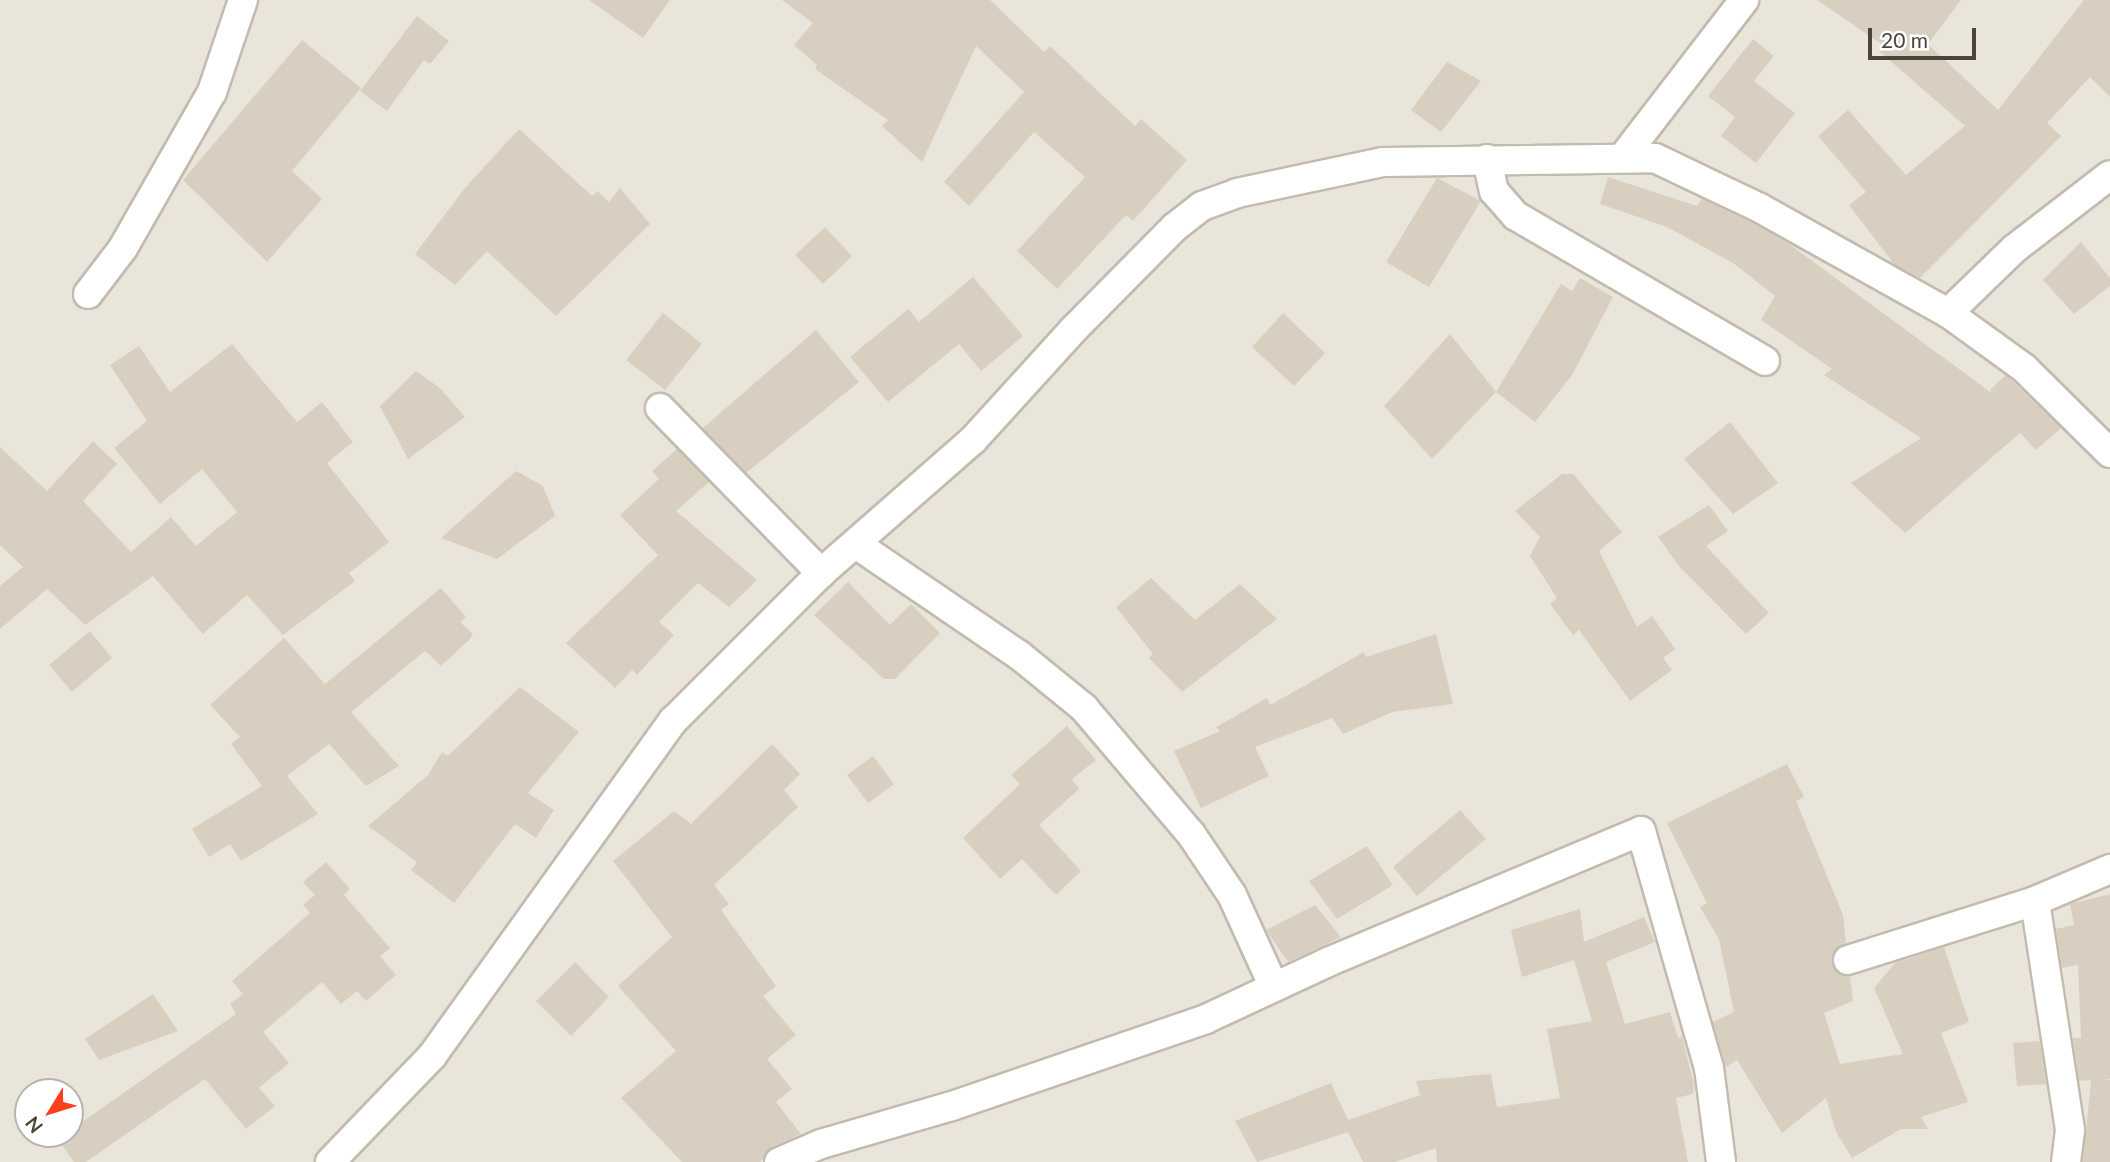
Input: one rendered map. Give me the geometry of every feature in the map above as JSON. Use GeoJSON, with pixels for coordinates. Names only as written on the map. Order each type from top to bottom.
{"type":"FeatureCollection","features":[{"type":"Feature","properties":{"kind":"street"},"geometry":{"type":"LineString","coordinates":[[88,294],[123,248],[212,92],[243,0]]}},
{"type":"Feature","properties":{"kind":"street"},"geometry":{"type":"LineString","coordinates":[[1624,156],[1744,0]]}},
{"type":"Feature","properties":{"kind":"street"},"geometry":{"type":"LineString","coordinates":[[330,1162],[432,1056],[673,721],[821,573],[973,440],[1073,330],[1175,227],[1202,206],[1237,193],[1329,171],[1383,162],[1624,156],[1655,158],[1692,173],[1948,313],[2024,368],[2110,453]]}},
{"type":"Feature","properties":{"kind":"street"},"geometry":{"type":"LineString","coordinates":[[1487,159],[1494,191],[1516,216],[1765,361]]}},
{"type":"Feature","properties":{"kind":"street"},"geometry":{"type":"LineString","coordinates":[[1948,313],[2014,249],[2110,175]]}},
{"type":"Feature","properties":{"kind":"street"},"geometry":{"type":"LineString","coordinates":[[660,408],[821,573]]}},
{"type":"Feature","properties":{"kind":"street"},"geometry":{"type":"LineString","coordinates":[[856,544],[1019,655],[1084,708],[1191,834],[1232,895],[1274,987]]}},
{"type":"Feature","properties":{"kind":"street"},"geometry":{"type":"LineString","coordinates":[[779,1162],[821,1144],[952,1106],[1206,1019],[1274,987],[1641,831],[1709,1068],[1721,1162]]}},
{"type":"Feature","properties":{"kind":"street"},"geometry":{"type":"LineString","coordinates":[[1848,960],[2035,901],[2110,869]]}},
{"type":"Feature","properties":{"kind":"street"},"geometry":{"type":"LineString","coordinates":[[2035,901],[2070,1130],[2066,1162]]}},
{"type":"Feature","properties":{"kind":"shaded area"},"geometry":{"type":"Polygon","coordinates":[[[0,0],[2110,0],[2110,1162],[0,1162],[0,0]]]}},
{"type":"Feature","properties":{"kind":"building"},"geometry":{"type":"Polygon","coordinates":[[[589,0],[670,0],[643,38],[589,0]]]}},
{"type":"Feature","properties":{"kind":"building"},"geometry":{"type":"Polygon","coordinates":[[[782,0],[990,0],[1044,52],[1050,46],[1135,126],[1141,119],[1187,160],[1133,221],[1126,215],[1057,289],[1017,251],[1085,177],[1034,132],[969,206],[944,182],[1024,92],[976,46],[922,162],[882,126],[888,120],[815,69],[817,65],[794,45],[813,23],[782,0]]]}},
{"type":"Feature","properties":{"kind":"building"},"geometry":{"type":"Polygon","coordinates":[[[1817,0],[1961,0],[1928,44],[1998,110],[2084,0],[2110,0],[2110,97],[2090,77],[2047,123],[2061,136],[1920,278],[1894,264],[1849,205],[1866,192],[1818,136],[1848,110],[1906,175],[1965,126],[1879,51],[1883,45],[1817,0]]]}},
{"type":"Feature","properties":{"kind":"building"},"geometry":{"type":"Polygon","coordinates":[[[417,16],[449,41],[430,64],[424,60],[387,111],[360,91],[417,16]]]}},
{"type":"Feature","properties":{"kind":"building"},"geometry":{"type":"Polygon","coordinates":[[[1753,39],[1774,56],[1754,81],[1795,113],[1756,163],[1721,136],[1735,117],[1708,96],[1753,39]]]}},
{"type":"Feature","properties":{"kind":"building"},"geometry":{"type":"Polygon","coordinates":[[[302,40],[361,88],[292,171],[322,199],[267,262],[183,180],[302,40]]]}},
{"type":"Feature","properties":{"kind":"building"},"geometry":{"type":"Polygon","coordinates":[[[1447,62],[1481,81],[1441,132],[1411,110],[1447,62]]]}},
{"type":"Feature","properties":{"kind":"building"},"geometry":{"type":"Polygon","coordinates":[[[519,129],[592,196],[598,191],[609,202],[620,188],[650,224],[556,316],[487,251],[455,285],[415,254],[465,188],[519,129]]]}},
{"type":"Feature","properties":{"kind":"building"},"geometry":{"type":"Polygon","coordinates":[[[1608,177],[1697,206],[1702,199],[1785,241],[1993,394],[1990,390],[2006,375],[2061,428],[2036,450],[2020,433],[1905,533],[1851,483],[1921,438],[1824,375],[1832,369],[1761,320],[1775,296],[1733,263],[1667,227],[1600,204],[1608,177]]]}},
{"type":"Feature","properties":{"kind":"building"},"geometry":{"type":"Polygon","coordinates":[[[1437,178],[1481,201],[1429,287],[1386,262],[1437,178]]]}},
{"type":"Feature","properties":{"kind":"building"},"geometry":{"type":"Polygon","coordinates":[[[825,227],[852,256],[823,284],[795,255],[825,227]]]}},
{"type":"Feature","properties":{"kind":"building"},"geometry":{"type":"Polygon","coordinates":[[[2081,242],[2110,278],[2110,286],[2074,314],[2043,280],[2081,242]]]}},
{"type":"Feature","properties":{"kind":"building"},"geometry":{"type":"Polygon","coordinates":[[[973,277],[1023,336],[981,371],[959,344],[888,402],[850,357],[908,309],[919,322],[973,277]]]}},
{"type":"Feature","properties":{"kind":"building"},"geometry":{"type":"Polygon","coordinates":[[[1580,278],[1613,297],[1572,375],[1535,422],[1496,392],[1561,284],[1572,291],[1580,278]]]}},
{"type":"Feature","properties":{"kind":"building"},"geometry":{"type":"Polygon","coordinates":[[[663,313],[702,344],[665,390],[626,360],[663,313]]]}},
{"type":"Feature","properties":{"kind":"building"},"geometry":{"type":"Polygon","coordinates":[[[1283,313],[1325,353],[1294,386],[1252,347],[1283,313]]]}},
{"type":"Feature","properties":{"kind":"building"},"geometry":{"type":"Polygon","coordinates":[[[816,330],[859,382],[746,473],[703,428],[816,330]]]}},
{"type":"Feature","properties":{"kind":"building"},"geometry":{"type":"Polygon","coordinates":[[[1450,334],[1496,392],[1432,459],[1384,406],[1450,334]]]}},
{"type":"Feature","properties":{"kind":"building"},"geometry":{"type":"Polygon","coordinates":[[[232,344],[297,422],[322,402],[353,442],[327,463],[389,542],[349,573],[355,581],[283,635],[247,595],[203,634],[153,576],[85,625],[47,589],[0,629],[0,586],[23,567],[0,545],[0,447],[47,491],[93,441],[117,464],[83,501],[131,552],[171,517],[196,546],[237,512],[202,469],[160,504],[114,448],[147,421],[110,365],[139,346],[170,392],[232,344]]]}},
{"type":"Feature","properties":{"kind":"building"},"geometry":{"type":"Polygon","coordinates":[[[416,371],[440,388],[465,417],[408,459],[380,406],[416,371]]]}},
{"type":"Feature","properties":{"kind":"building"},"geometry":{"type":"Polygon","coordinates":[[[1730,422],[1778,483],[1733,514],[1684,459],[1730,422]]]}},
{"type":"Feature","properties":{"kind":"building"},"geometry":{"type":"Polygon","coordinates":[[[677,449],[709,482],[676,511],[757,580],[729,607],[698,583],[659,622],[674,635],[637,675],[632,670],[615,688],[566,643],[658,555],[620,515],[659,479],[652,471],[677,449]]]}},
{"type":"Feature","properties":{"kind":"building"},"geometry":{"type":"Polygon","coordinates":[[[516,471],[543,486],[555,516],[497,559],[441,538],[516,471]]]}},
{"type":"Feature","properties":{"kind":"building"},"geometry":{"type":"Polygon","coordinates":[[[1562,474],[1573,474],[1622,532],[1599,551],[1637,627],[1652,616],[1675,649],[1663,658],[1672,670],[1630,701],[1579,630],[1573,635],[1550,604],[1557,598],[1530,556],[1540,537],[1515,511],[1562,474]]]}},
{"type":"Feature","properties":{"kind":"building"},"geometry":{"type":"Polygon","coordinates":[[[1709,505],[1728,531],[1706,546],[1769,613],[1746,634],[1679,566],[1658,537],[1709,505]]]}},
{"type":"Feature","properties":{"kind":"building"},"geometry":{"type":"Polygon","coordinates":[[[1151,578],[1195,620],[1240,584],[1277,619],[1182,692],[1149,658],[1153,654],[1116,607],[1151,578]]]}},
{"type":"Feature","properties":{"kind":"building"},"geometry":{"type":"Polygon","coordinates":[[[848,582],[890,625],[911,604],[940,633],[895,679],[884,679],[814,615],[848,582]]]}},
{"type":"Feature","properties":{"kind":"building"},"geometry":{"type":"Polygon","coordinates":[[[441,588],[466,617],[460,622],[473,634],[469,640],[441,666],[425,651],[351,712],[399,766],[366,786],[329,744],[287,776],[318,814],[241,861],[230,844],[209,857],[192,829],[262,786],[231,744],[240,737],[210,705],[284,638],[325,684],[441,588]]]}},
{"type":"Feature","properties":{"kind":"building"},"geometry":{"type":"Polygon","coordinates":[[[90,631],[112,658],[72,692],[49,665],[90,631]]]}},
{"type":"Feature","properties":{"kind":"building"},"geometry":{"type":"Polygon","coordinates":[[[1436,634],[1453,704],[1392,712],[1343,734],[1332,718],[1255,747],[1269,776],[1201,808],[1174,751],[1220,731],[1216,727],[1267,698],[1270,705],[1364,652],[1366,657],[1436,634]]]}},
{"type":"Feature","properties":{"kind":"building"},"geometry":{"type":"Polygon","coordinates":[[[520,687],[579,732],[528,793],[554,810],[536,838],[515,824],[454,903],[411,870],[417,862],[368,826],[428,775],[442,752],[448,756],[520,687]]]}},
{"type":"Feature","properties":{"kind":"building"},"geometry":{"type":"Polygon","coordinates":[[[1067,726],[1096,760],[1072,779],[1079,789],[1039,825],[1081,871],[1056,895],[1022,859],[1000,879],[963,838],[1020,784],[1011,775],[1067,726]]]}},
{"type":"Feature","properties":{"kind":"building"},"geometry":{"type":"Polygon","coordinates":[[[772,744],[800,774],[784,790],[798,807],[714,885],[729,904],[721,910],[776,986],[763,996],[796,1035],[767,1059],[792,1089],[776,1102],[801,1134],[772,1147],[760,1162],[682,1162],[621,1098],[676,1051],[618,986],[672,937],[613,861],[674,811],[691,824],[772,744]]]}},
{"type":"Feature","properties":{"kind":"building"},"geometry":{"type":"Polygon","coordinates":[[[873,756],[894,784],[868,803],[847,775],[873,756]]]}},
{"type":"Feature","properties":{"kind":"building"},"geometry":{"type":"Polygon","coordinates":[[[1787,764],[1804,797],[1796,801],[1843,915],[1846,943],[1835,949],[1832,964],[1837,973],[1850,976],[1853,1001],[1824,1013],[1840,1064],[1903,1054],[1874,988],[1895,963],[1944,947],[1969,1022],[1941,1033],[1968,1102],[1921,1117],[1928,1129],[1901,1129],[1852,1158],[1836,1132],[1826,1098],[1782,1133],[1737,1060],[1726,1067],[1713,1022],[1734,1012],[1719,939],[1700,907],[1707,903],[1667,823],[1787,764]]]}},
{"type":"Feature","properties":{"kind":"building"},"geometry":{"type":"Polygon","coordinates":[[[1460,810],[1486,839],[1417,896],[1393,867],[1460,810]]]}},
{"type":"Feature","properties":{"kind":"building"},"geometry":{"type":"Polygon","coordinates":[[[1367,846],[1393,885],[1337,919],[1309,881],[1367,846]]]}},
{"type":"Feature","properties":{"kind":"building"},"geometry":{"type":"Polygon","coordinates":[[[326,862],[350,889],[344,895],[390,948],[380,956],[396,975],[366,1001],[357,991],[341,1004],[322,982],[263,1032],[289,1063],[259,1088],[275,1106],[246,1129],[205,1079],[86,1162],[74,1162],[64,1148],[84,1148],[84,1121],[236,1014],[230,1004],[243,994],[232,981],[310,913],[303,905],[315,895],[303,882],[326,862]]]}},
{"type":"Feature","properties":{"kind":"building"},"geometry":{"type":"Polygon","coordinates":[[[2110,894],[2110,1079],[2103,1080],[2110,1080],[2110,1162],[2083,1162],[2091,1080],[2079,1081],[2073,1038],[2081,1038],[2078,965],[2062,968],[2056,929],[2074,925],[2070,904],[2110,894]]]}},
{"type":"Feature","properties":{"kind":"building"},"geometry":{"type":"Polygon","coordinates":[[[1315,905],[1341,937],[1288,962],[1266,930],[1315,905]]]}},
{"type":"Feature","properties":{"kind":"building"},"geometry":{"type":"Polygon","coordinates":[[[1580,909],[1584,942],[1644,917],[1655,942],[1606,962],[1625,1024],[1670,1012],[1678,1038],[1682,1036],[1694,1085],[1693,1094],[1676,1098],[1688,1162],[1437,1162],[1436,1148],[1395,1162],[1363,1162],[1348,1132],[1257,1162],[1235,1121],[1331,1083],[1348,1120],[1420,1095],[1416,1081],[1491,1074],[1497,1107],[1560,1098],[1547,1029],[1592,1021],[1574,960],[1522,977],[1511,930],[1580,909]]]}},
{"type":"Feature","properties":{"kind":"building"},"geometry":{"type":"Polygon","coordinates":[[[575,962],[609,997],[571,1036],[536,1001],[575,962]]]}},
{"type":"Feature","properties":{"kind":"building"},"geometry":{"type":"Polygon","coordinates":[[[153,994],[178,1031],[99,1060],[85,1039],[153,994]]]}},
{"type":"Feature","properties":{"kind":"building"},"geometry":{"type":"Polygon","coordinates":[[[2040,1041],[2046,1084],[2017,1086],[2013,1043],[2040,1041]]]}}]}
